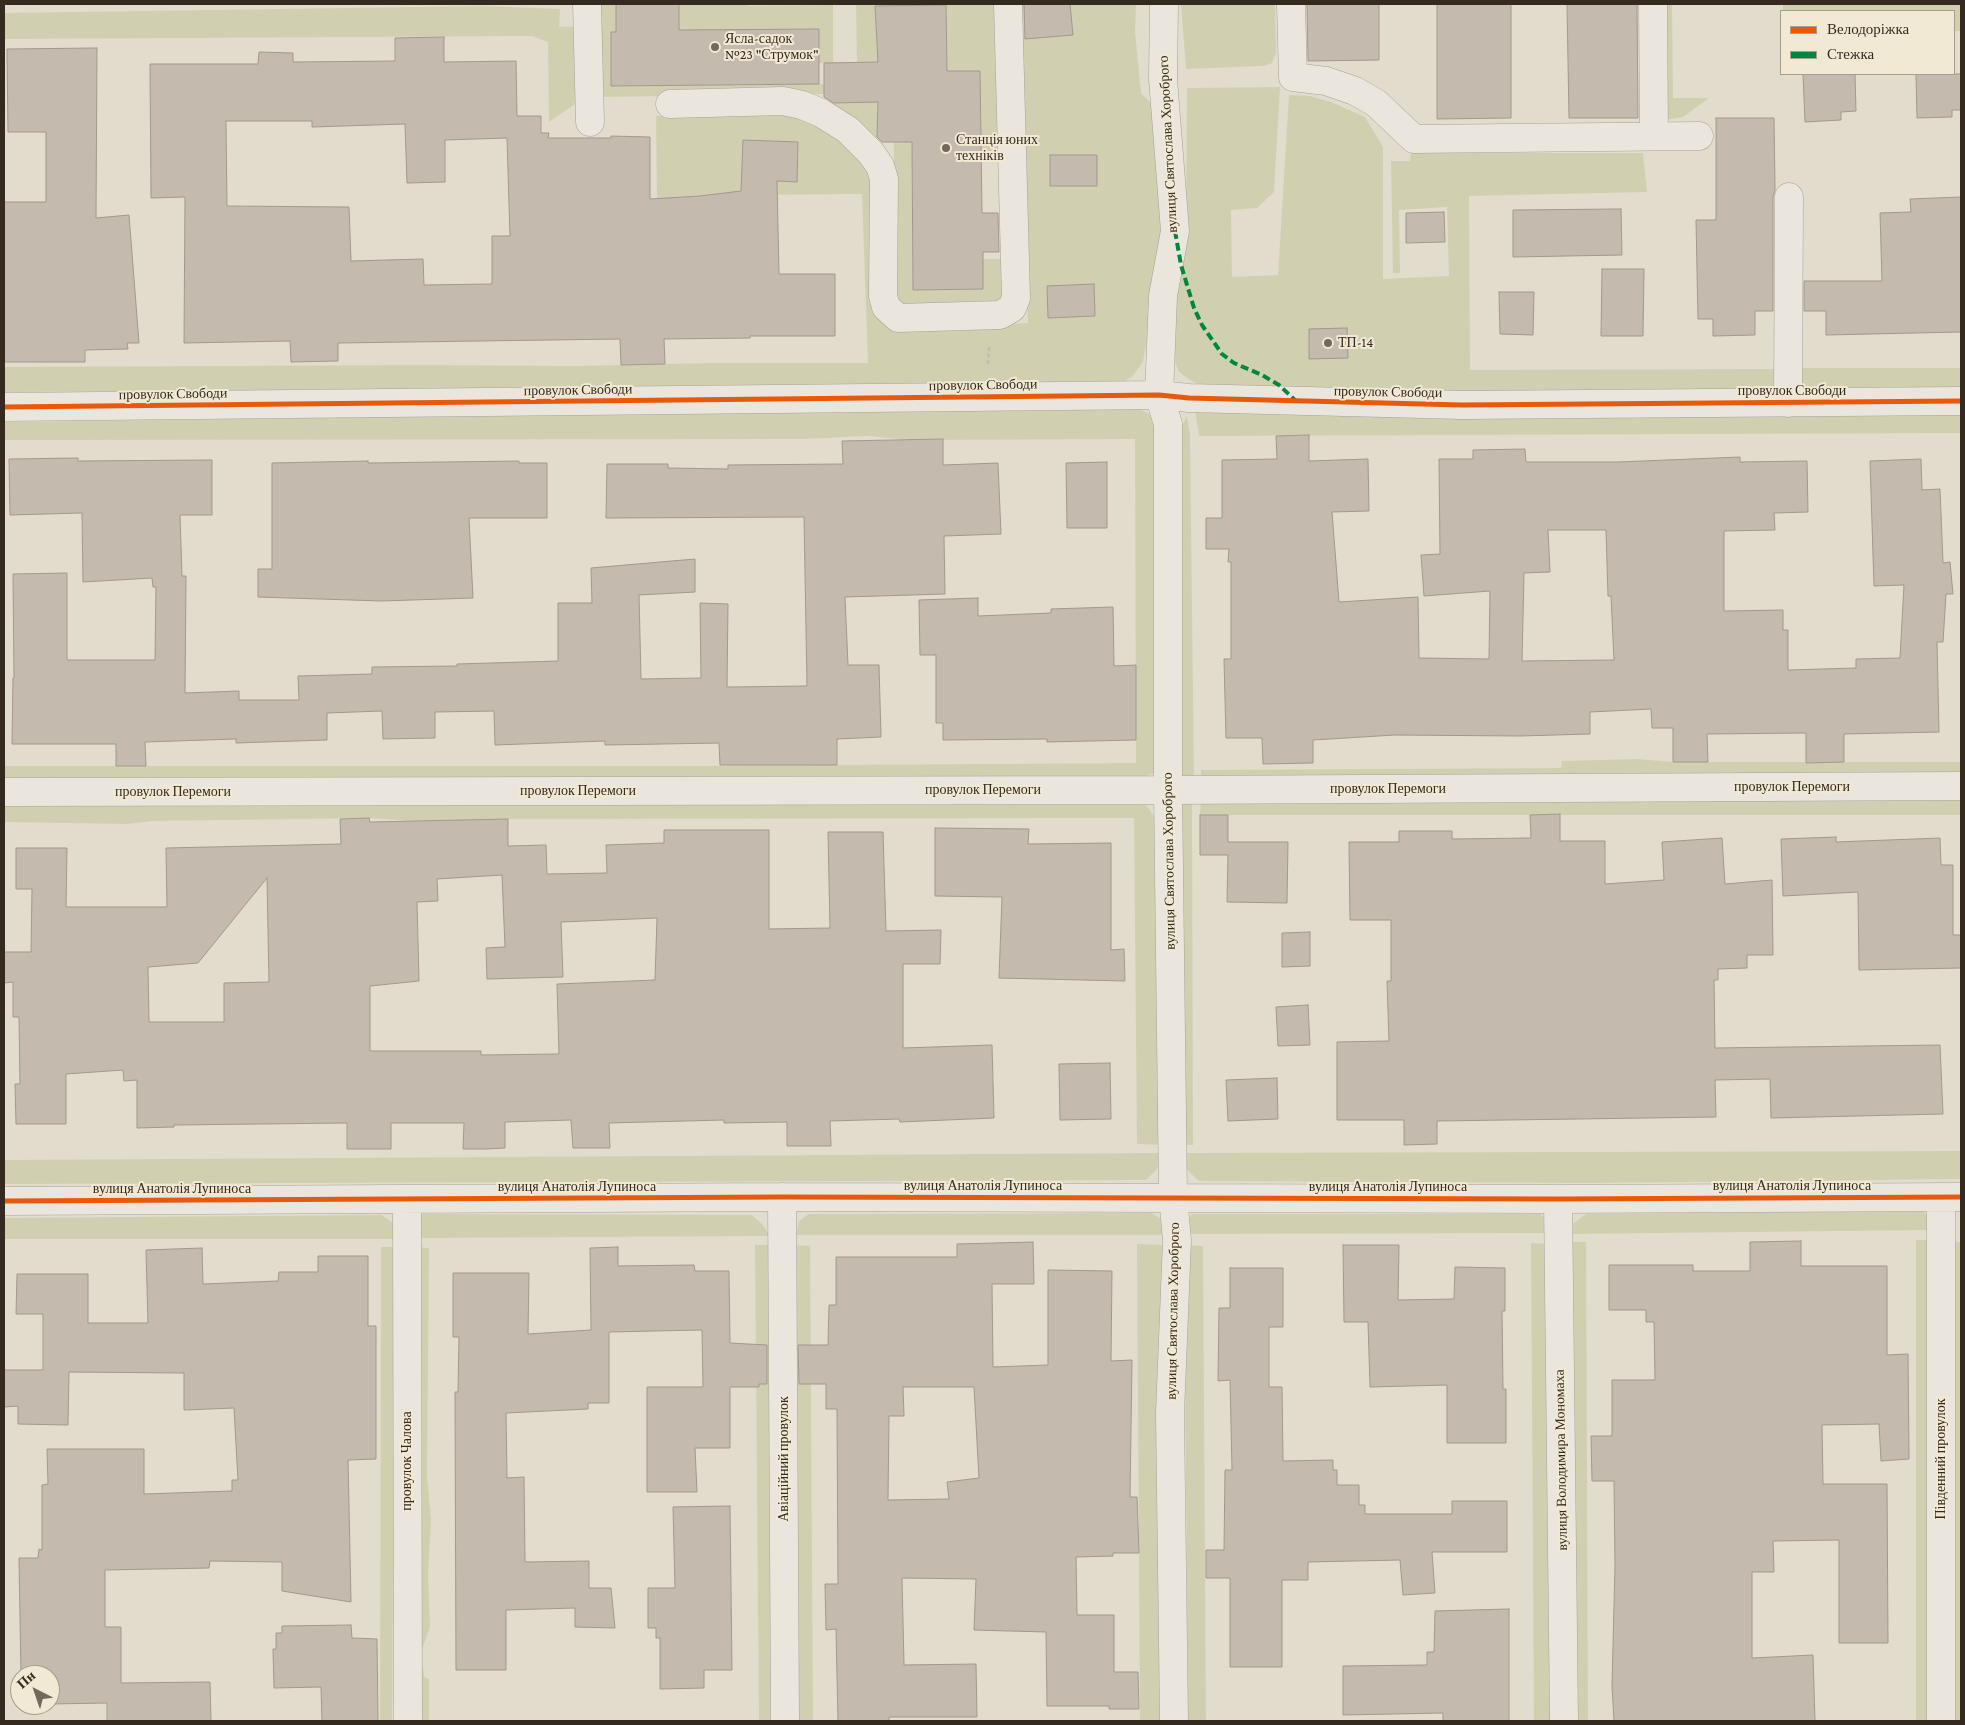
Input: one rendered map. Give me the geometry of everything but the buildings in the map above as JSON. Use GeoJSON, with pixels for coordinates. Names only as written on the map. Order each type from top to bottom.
{"type":"FeatureCollection","features":[{"type":"Feature","properties":{"kind":"street"},"geometry":{"type":"LineString","coordinates":[[587,4],[590,122]]}},
{"type":"Feature","properties":{"kind":"street"},"geometry":{"type":"LineString","coordinates":[[670,104],[783,102],[802,105],[821,113],[848,130],[871,153],[880,166],[884,179],[883,296],[886,307],[898,318],[1000,315],[1012,308],[1016,298],[1008,4]]}},
{"type":"Feature","properties":{"kind":"street","name":"вулиця Святослава Хороброго"},"geometry":{"type":"LineString","coordinates":[[1164,4],[1163,79],[1175,231],[1163,296],[1159,395],[1168,424],[1168,790],[1173,1197],[1177,1240],[1170,1413],[1174,1721]]}},
{"type":"Feature","properties":{"kind":"street"},"geometry":{"type":"LineString","coordinates":[[1291,4],[1293,77],[1326,81],[1355,90],[1376,103],[1414,139],[1699,136]]}},
{"type":"Feature","properties":{"kind":"street"},"geometry":{"type":"LineString","coordinates":[[1653,4],[1654,136]]}},
{"type":"Feature","properties":{"kind":"street"},"geometry":{"type":"LineString","coordinates":[[1788,403],[1789,197]]}},
{"type":"Feature","properties":{"kind":"street","name":"провулок Свободи"},"geometry":{"type":"LineString","coordinates":[[4,407],[1159,395],[1189,398],[1462,405],[1961,401]]}},
{"type":"Feature","properties":{"kind":"street","name":"провулок Перемоги"},"geometry":{"type":"LineString","coordinates":[[4,792],[1168,790],[1961,786]]}},
{"type":"Feature","properties":{"kind":"street","name":"вулиця Анатолія Лупиноса"},"geometry":{"type":"LineString","coordinates":[[4,1201],[782,1197],[1951,1197]]}},
{"type":"Feature","properties":{"kind":"street","name":"Авіаційний провулок"},"geometry":{"type":"LineString","coordinates":[[782,1197],[785,1721]]}},
{"type":"Feature","properties":{"kind":"street","name":"Південний провулок"},"geometry":{"type":"LineString","coordinates":[[1941,1721],[1951,1197]]}},
{"type":"Feature","properties":{"kind":"street","name":"вулиця Володимира Мономаха"},"geometry":{"type":"LineString","coordinates":[[1558,1198],[1564,1721]]}},
{"type":"Feature","properties":{"kind":"street","name":"провулок Чалова"},"geometry":{"type":"LineString","coordinates":[[406,1200],[408,1721]]}},
{"type":"Feature","properties":{"kind":"path"},"geometry":{"type":"LineString","coordinates":[[987,397],[990,346],[1000,315]]}},
{"type":"Feature","properties":{"kind":"green space"},"geometry":{"type":"Polygon","coordinates":[[[597,4],[616,4],[616,32],[611,32],[611,86],[824,84],[824,94],[599,97],[597,4]]]}},
{"type":"Feature","properties":{"kind":"green space"},"geometry":{"type":"Polygon","coordinates":[[[679,4],[747,4],[748,6],[833,5],[833,63],[819,63],[679,30],[679,4]]]}},
{"type":"Feature","properties":{"kind":"green space"},"geometry":{"type":"Polygon","coordinates":[[[856,4],[995,4],[1005,152],[981,154],[980,71],[947,71],[946,5],[876,6],[878,62],[857,63],[856,4]]]}},
{"type":"Feature","properties":{"kind":"green space"},"geometry":{"type":"Polygon","coordinates":[[[1019,4],[1136,4],[1135,32],[1141,93],[1153,105],[1164,241],[1143,362],[1132,377],[1112,387],[4,392],[4,367],[577,366],[708,363],[868,363],[862,194],[750,195],[657,199],[656,116],[754,111],[791,115],[839,135],[870,171],[899,329],[1028,323],[1019,4]]]}},
{"type":"Feature","properties":{"kind":"green space"},"geometry":{"type":"Polygon","coordinates":[[[1181,4],[1275,4],[1276,53],[1272,63],[1264,66],[1186,69],[1181,4]]]}},
{"type":"Feature","properties":{"kind":"green space"},"geometry":{"type":"Polygon","coordinates":[[[1664,4],[1672,4],[1673,98],[1709,98],[1683,117],[1664,120],[1664,4]]]}},
{"type":"Feature","properties":{"kind":"green space"},"geometry":{"type":"Polygon","coordinates":[[[1783,4],[1961,4],[1961,31],[1955,31],[1955,10],[1783,10],[1783,4]]]}},
{"type":"Feature","properties":{"kind":"green space"},"geometry":{"type":"Polygon","coordinates":[[[485,6],[560,9],[559,27],[582,26],[584,98],[549,122],[548,42],[532,36],[4,39],[4,13],[485,6]]]}},
{"type":"Feature","properties":{"kind":"green space"},"geometry":{"type":"Polygon","coordinates":[[[878,86],[877,142],[824,103],[866,102],[878,86]]]}},
{"type":"Feature","properties":{"kind":"green space"},"geometry":{"type":"Polygon","coordinates":[[[1280,87],[1274,192],[1257,208],[1231,210],[1232,277],[1278,275],[1289,95],[1310,96],[1331,102],[1365,117],[1383,147],[1383,279],[1449,276],[1447,207],[1399,210],[1400,273],[1393,273],[1391,161],[1410,161],[1411,153],[1643,153],[1647,192],[1469,196],[1470,370],[1781,369],[1776,390],[1232,392],[1204,387],[1190,380],[1179,372],[1174,359],[1175,282],[1186,237],[1187,88],[1280,87]]]}},
{"type":"Feature","properties":{"kind":"green space"},"geometry":{"type":"Polygon","coordinates":[[[894,142],[912,142],[913,290],[982,289],[983,259],[1009,259],[1008,291],[1000,301],[982,308],[900,304],[894,291],[894,142]]]}},
{"type":"Feature","properties":{"kind":"green space"},"geometry":{"type":"Polygon","coordinates":[[[1798,368],[1961,368],[1961,391],[1805,393],[1797,383],[1798,368]]]}},
{"type":"Feature","properties":{"kind":"green space"},"geometry":{"type":"Polygon","coordinates":[[[1123,407],[1142,410],[1150,415],[1155,427],[1162,765],[1154,773],[1139,778],[4,779],[4,766],[697,766],[1136,763],[1135,439],[911,440],[868,436],[803,439],[4,440],[4,422],[1123,407]]]}},
{"type":"Feature","properties":{"kind":"green space"},"geometry":{"type":"Polygon","coordinates":[[[1195,410],[1961,412],[1961,433],[1199,436],[1195,410]]]}},
{"type":"Feature","properties":{"kind":"green space"},"geometry":{"type":"Polygon","coordinates":[[[1187,416],[1190,435],[1194,782],[1185,778],[1179,771],[1178,434],[1187,416]]]}},
{"type":"Feature","properties":{"kind":"green space"},"geometry":{"type":"Polygon","coordinates":[[[1637,759],[1673,762],[1961,762],[1961,776],[1201,781],[1201,770],[1561,768],[1562,761],[1637,759]]]}},
{"type":"Feature","properties":{"kind":"green space"},"geometry":{"type":"Polygon","coordinates":[[[1961,794],[1961,815],[1200,815],[1201,800],[1961,794]]]}},
{"type":"Feature","properties":{"kind":"green space"},"geometry":{"type":"Polygon","coordinates":[[[1132,798],[1148,807],[1155,818],[1163,1145],[1137,1144],[1134,818],[508,819],[412,821],[369,818],[153,821],[126,824],[4,822],[4,805],[1132,798]]]}},
{"type":"Feature","properties":{"kind":"green space"},"geometry":{"type":"Polygon","coordinates":[[[1192,801],[1193,1145],[1179,1145],[1177,804],[1192,801]]]}},
{"type":"Feature","properties":{"kind":"green space"},"geometry":{"type":"Polygon","coordinates":[[[1961,1151],[1961,1179],[1590,1183],[1199,1181],[1185,1168],[1180,1153],[1961,1151]]]}},
{"type":"Feature","properties":{"kind":"green space"},"geometry":{"type":"Polygon","coordinates":[[[1163,1153],[1157,1169],[1146,1180],[4,1184],[4,1160],[1163,1153]]]}},
{"type":"Feature","properties":{"kind":"green space"},"geometry":{"type":"Polygon","coordinates":[[[1922,1210],[1931,1220],[1930,1230],[1571,1234],[1574,1223],[1586,1214],[1922,1210]]]}},
{"type":"Feature","properties":{"kind":"green space"},"geometry":{"type":"Polygon","coordinates":[[[1152,1213],[1162,1220],[1164,1235],[796,1235],[799,1221],[809,1214],[1152,1213]]]}},
{"type":"Feature","properties":{"kind":"green space"},"geometry":{"type":"Polygon","coordinates":[[[422,1214],[752,1215],[763,1225],[770,1236],[417,1238],[417,1223],[422,1214]]]}},
{"type":"Feature","properties":{"kind":"green space"},"geometry":{"type":"Polygon","coordinates":[[[1192,1214],[1540,1214],[1547,1220],[1550,1233],[1186,1234],[1187,1221],[1192,1214]]]}},
{"type":"Feature","properties":{"kind":"green space"},"geometry":{"type":"Polygon","coordinates":[[[382,1215],[393,1223],[394,1239],[4,1239],[4,1218],[382,1215]]]}},
{"type":"Feature","properties":{"kind":"green space"},"geometry":{"type":"Polygon","coordinates":[[[1916,1240],[1932,1240],[1934,1721],[1916,1721],[1916,1240]]]}},
{"type":"Feature","properties":{"kind":"green space"},"geometry":{"type":"Polygon","coordinates":[[[1569,1242],[1586,1242],[1588,1721],[1573,1721],[1569,1242]]]}},
{"type":"Feature","properties":{"kind":"green space"},"geometry":{"type":"Polygon","coordinates":[[[1953,1242],[1961,1242],[1961,1721],[1953,1721],[1953,1242]]]}},
{"type":"Feature","properties":{"kind":"green space"},"geometry":{"type":"Polygon","coordinates":[[[1531,1243],[1551,1244],[1555,1721],[1534,1721],[1531,1243]]]}},
{"type":"Feature","properties":{"kind":"green space"},"geometry":{"type":"Polygon","coordinates":[[[1137,1244],[1163,1245],[1166,1721],[1140,1721],[1137,1244]]]}},
{"type":"Feature","properties":{"kind":"green space"},"geometry":{"type":"Polygon","coordinates":[[[755,1245],[771,1245],[773,1721],[759,1721],[755,1245]]]}},
{"type":"Feature","properties":{"kind":"green space"},"geometry":{"type":"Polygon","coordinates":[[[792,1245],[810,1246],[813,1721],[795,1721],[792,1245]]]}},
{"type":"Feature","properties":{"kind":"green space"},"geometry":{"type":"Polygon","coordinates":[[[1184,1245],[1203,1246],[1206,1721],[1188,1721],[1184,1245]]]}},
{"type":"Feature","properties":{"kind":"green space"},"geometry":{"type":"Polygon","coordinates":[[[381,1247],[395,1247],[392,1721],[380,1721],[381,1247]]]}},
{"type":"Feature","properties":{"kind":"green space"},"geometry":{"type":"Polygon","coordinates":[[[416,1247],[429,1248],[427,1477],[431,1520],[428,1575],[430,1627],[421,1652],[424,1677],[429,1679],[429,1721],[417,1721],[416,1247]]]}},
{"type":"Feature","properties":{"kind":"marked path"},"geometry":{"type":"LineString","coordinates":[[1175,231],[1181,265],[1194,308],[1202,325],[1222,354],[1234,363],[1262,375],[1279,385],[1296,401]]}},
{"type":"Feature","properties":{"kind":"cycle path"},"geometry":{"type":"LineString","coordinates":[[4,407],[1159,395],[1189,398],[1462,405],[1961,401]]}},
{"type":"Feature","properties":{"kind":"cycle path"},"geometry":{"type":"LineString","coordinates":[[4,1201],[782,1197],[1558,1199],[1961,1197]]}},
{"type":"Feature","properties":{"kind":"place","name":"Ясла-садок №23 \"Струмок\""},"geometry":{"type":"Point","coordinates":[715,47]}},
{"type":"Feature","properties":{"kind":"place","name":"Станція юних техніків"},"geometry":{"type":"Point","coordinates":[946,148]}},
{"type":"Feature","properties":{"kind":"place","name":"ТП-14"},"geometry":{"type":"Point","coordinates":[1328,343]}}]}
